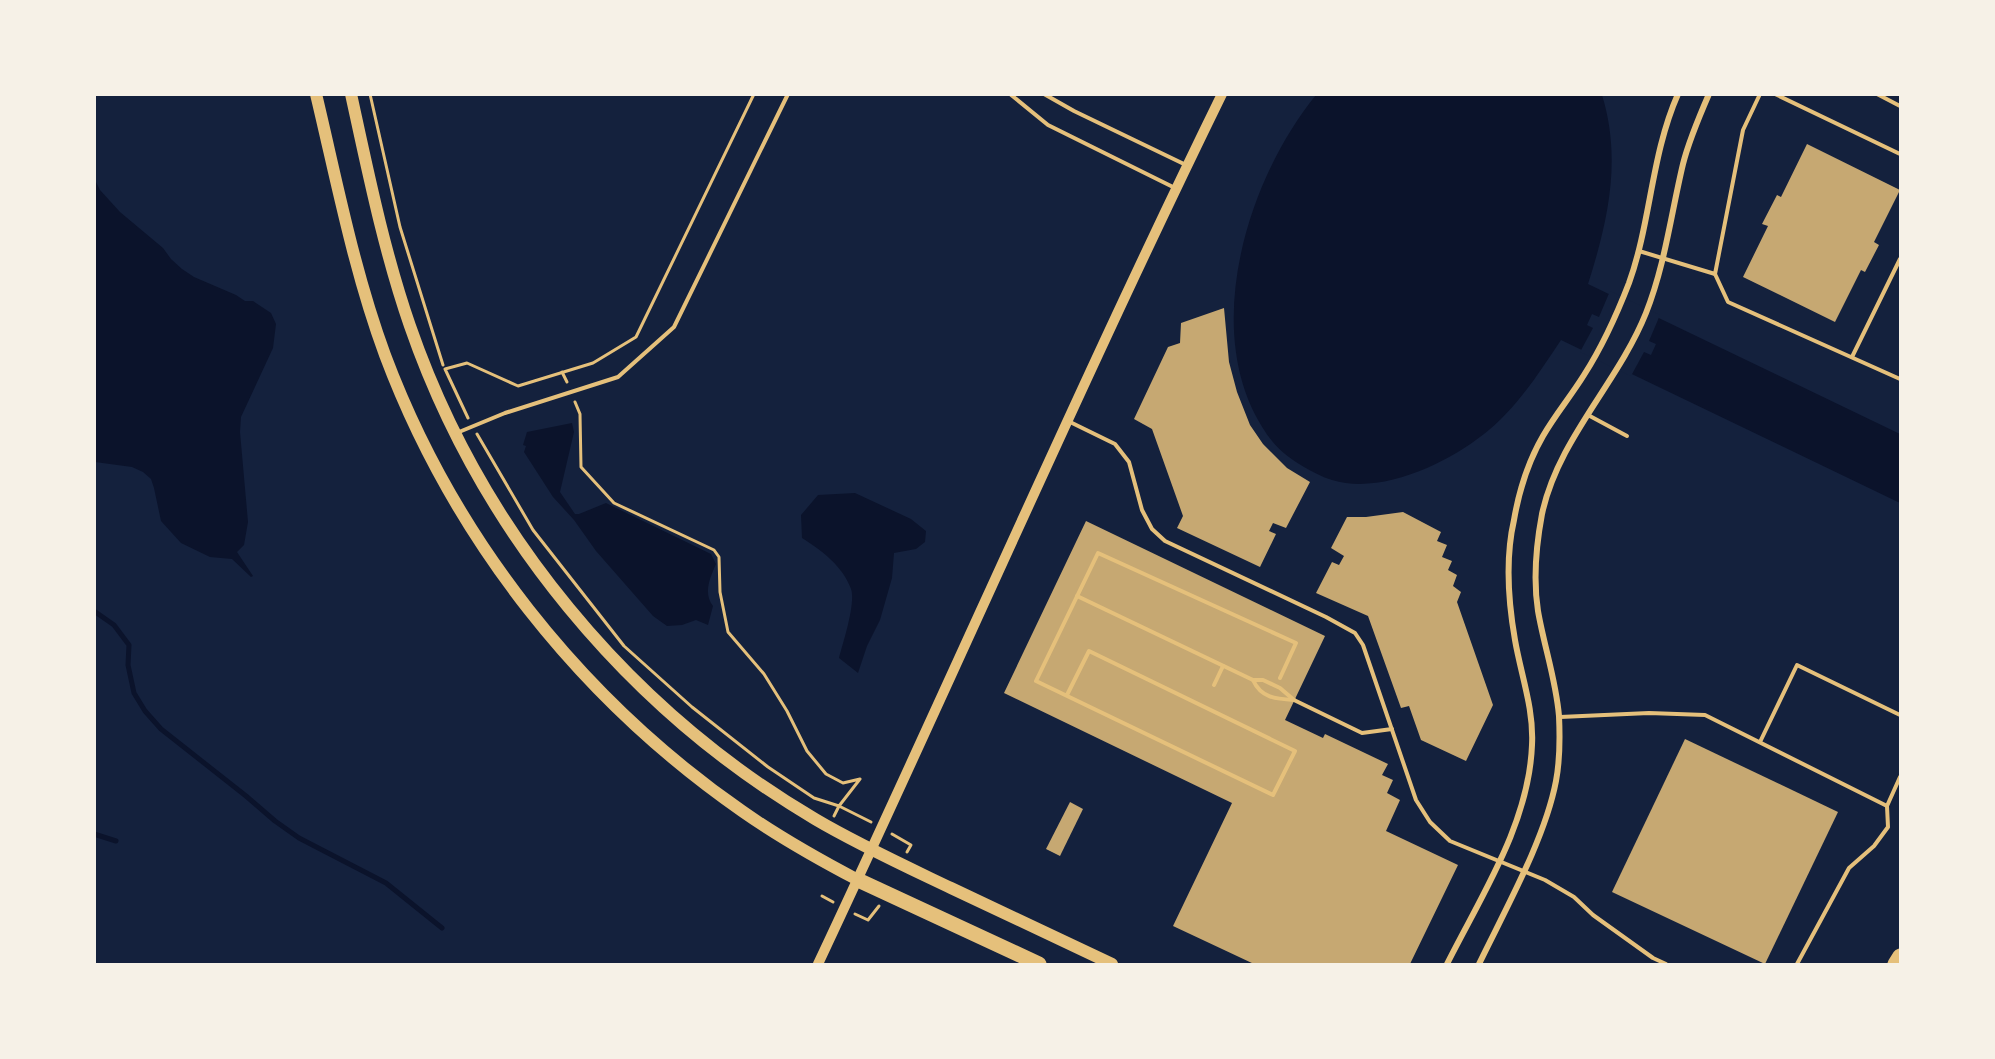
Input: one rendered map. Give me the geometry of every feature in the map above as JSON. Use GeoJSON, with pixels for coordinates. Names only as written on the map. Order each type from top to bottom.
{"type":"FeatureCollection","features":[{"type":"Feature","properties":{"kind":"highway"},"geometry":{"type":"LineString","coordinates":[[858,880],[1039,964]]}},
{"type":"Feature","properties":{"kind":"highway"},"geometry":{"type":"LineString","coordinates":[[1895,964],[1900,956]]}},
{"type":"Feature","properties":{"kind":"main road"},"geometry":{"type":"LineString","coordinates":[[316,94],[357,266],[385,353],[408,410],[436,467],[490,558],[517,596],[576,666],[630,721],[719,795],[758,822],[858,880]]}},
{"type":"Feature","properties":{"kind":"main road"},"geometry":{"type":"LineString","coordinates":[[351,94],[381,227],[400,295],[422,359],[456,434],[492,501],[545,578],[585,627],[648,693],[689,730],[738,768],[816,820],[872,850],[1112,964]]}},
{"type":"Feature","properties":{"kind":"street"},"geometry":{"type":"LineString","coordinates":[[818,964],[1067,421],[1222,94]]}},
{"type":"Feature","properties":{"kind":"street"},"geometry":{"type":"LineString","coordinates":[[1447,964],[1499,862],[1522,801],[1529,771],[1532,744],[1530,710],[1515,640],[1510,601],[1509,555],[1513,521],[1525,479],[1543,436],[1585,374],[1606,335],[1629,283],[1639,251],[1658,156],[1678,94]]}},
{"type":"Feature","properties":{"kind":"street"},"geometry":{"type":"LineString","coordinates":[[1479,964],[1523,871],[1548,811],[1556,782],[1559,717],[1536,590],[1537,550],[1543,512],[1549,490],[1570,443],[1630,348],[1654,291],[1687,149],[1708,94]]}},
{"type":"Feature","properties":{"kind":"lane"},"geometry":{"type":"LineString","coordinates":[[456,434],[505,413],[618,377],[674,327],[788,94]]}},
{"type":"Feature","properties":{"kind":"lane"},"geometry":{"type":"LineString","coordinates":[[1010,94],[1048,125],[1176,189]]}},
{"type":"Feature","properties":{"kind":"lane"},"geometry":{"type":"LineString","coordinates":[[1044,94],[1074,111],[1187,165]]}},
{"type":"Feature","properties":{"kind":"lane"},"geometry":{"type":"LineString","coordinates":[[1760,94],[1743,130],[1714,274],[1728,302],[1900,379]]}},
{"type":"Feature","properties":{"kind":"lane"},"geometry":{"type":"LineString","coordinates":[[1775,94],[1900,154]]}},
{"type":"Feature","properties":{"kind":"lane"},"geometry":{"type":"LineString","coordinates":[[1877,94],[1900,106]]}},
{"type":"Feature","properties":{"kind":"lane"},"geometry":{"type":"LineString","coordinates":[[1639,251],[1714,274]]}},
{"type":"Feature","properties":{"kind":"lane"},"geometry":{"type":"LineString","coordinates":[[1852,357],[1900,259]]}},
{"type":"Feature","properties":{"kind":"lane"},"geometry":{"type":"LineString","coordinates":[[1588,415],[1627,436]]}},
{"type":"Feature","properties":{"kind":"lane"},"geometry":{"type":"LineString","coordinates":[[1067,421],[1115,444],[1129,462],[1142,510],[1152,529],[1165,541],[1355,633],[1363,645],[1416,800],[1430,822],[1450,841],[1545,880],[1574,897],[1593,915],[1665,964]]}},
{"type":"Feature","properties":{"kind":"lane"},"geometry":{"type":"LineString","coordinates":[[1067,696],[1089,651],[1295,751],[1274,795],[1067,696],[1036,681],[1098,553],[1296,643],[1280,678]]}},
{"type":"Feature","properties":{"kind":"lane"},"geometry":{"type":"LineString","coordinates":[[1077,596],[1253,680],[1263,680],[1280,688],[1294,700],[1362,733],[1392,729]]}},
{"type":"Feature","properties":{"kind":"lane"},"geometry":{"type":"LineString","coordinates":[[1760,742],[1797,665],[1900,715]]}},
{"type":"Feature","properties":{"kind":"lane"},"geometry":{"type":"LineString","coordinates":[[1214,685],[1223,666]]}},
{"type":"Feature","properties":{"kind":"lane"},"geometry":{"type":"LineString","coordinates":[[1253,680],[1258,691],[1275,699],[1294,700]]}},
{"type":"Feature","properties":{"kind":"lane"},"geometry":{"type":"LineString","coordinates":[[1559,717],[1649,713],[1705,715],[1887,806]]}},
{"type":"Feature","properties":{"kind":"lane"},"geometry":{"type":"LineString","coordinates":[[1797,964],[1849,868],[1874,846],[1888,827],[1887,806],[1900,777]]}},
{"type":"Feature","properties":{"kind":"path"},"geometry":{"type":"LineString","coordinates":[[370,94],[400,227],[445,369],[473,427],[533,530],[624,646],[692,707],[768,767],[814,798],[839,806],[860,779],[843,783],[826,774],[807,751],[787,711],[764,674],[728,632],[720,592],[719,557],[714,550],[614,503],[580,467],[580,414],[562,372]]}},
{"type":"Feature","properties":{"kind":"path"},"geometry":{"type":"LineString","coordinates":[[445,369],[467,363],[518,386],[593,363],[636,337],[754,94]]}},
{"type":"Feature","properties":{"kind":"water"},"geometry":{"type":"Polygon","coordinates":[[[1316,95],[1602,95],[1608,119],[1612,167],[1606,214],[1588,284],[1900,434],[1900,503],[1561,340],[1526,390],[1496,424],[1469,445],[1432,466],[1392,480],[1351,484],[1332,480],[1291,459],[1272,441],[1249,402],[1237,358],[1234,311],[1239,264],[1251,217],[1268,172],[1291,131],[1316,95]]]}},
{"type":"Feature","properties":{"kind":"water"},"geometry":{"type":"Polygon","coordinates":[[[95,180],[100,190],[120,212],[163,248],[182,269],[245,301],[253,301],[271,313],[276,324],[273,348],[241,417],[240,432],[248,522],[244,545],[237,552],[253,576],[251,577],[232,559],[210,557],[181,543],[161,521],[151,479],[143,472],[132,467],[95,462],[95,180]]]}},
{"type":"Feature","properties":{"kind":"water"},"geometry":{"type":"Polygon","coordinates":[[[572,423],[574,432],[560,492],[575,514],[606,503],[711,554],[716,564],[708,585],[708,596],[713,606],[708,625],[696,620],[682,625],[667,626],[653,616],[596,551],[574,520],[553,497],[524,452],[526,446],[523,445],[527,432],[572,423]]]}},
{"type":"Feature","properties":{"kind":"water"},"geometry":{"type":"Polygon","coordinates":[[[855,493],[911,519],[926,531],[925,542],[916,549],[894,553],[892,578],[880,620],[867,646],[858,673],[839,658],[852,604],[851,589],[837,566],[824,553],[802,538],[801,515],[818,495],[855,493]]]}},
{"type":"Feature","properties":{"kind":"pier"},"geometry":{"type":"Polygon","coordinates":[[[1610,291],[1660,315],[1649,341],[1656,344],[1651,355],[1644,352],[1631,376],[1580,352],[1593,328],[1587,325],[1592,314],[1599,317],[1610,291]]]}},
{"type":"Feature","properties":{"kind":"building"},"geometry":{"type":"Polygon","coordinates":[[[1807,144],[1900,190],[1874,242],[1879,245],[1865,272],[1861,270],[1835,322],[1743,277],[1768,226],[1762,224],[1777,195],[1781,197],[1807,144]]]}},
{"type":"Feature","properties":{"kind":"building"},"geometry":{"type":"Polygon","coordinates":[[[1224,308],[1229,362],[1237,392],[1250,425],[1263,444],[1287,468],[1310,482],[1286,528],[1273,523],[1269,531],[1276,534],[1260,567],[1177,528],[1183,516],[1152,429],[1134,419],[1168,347],[1180,343],[1181,323],[1224,308]]]}},
{"type":"Feature","properties":{"kind":"building"},"geometry":{"type":"Polygon","coordinates":[[[1403,512],[1441,532],[1437,541],[1447,545],[1442,557],[1452,561],[1448,570],[1457,575],[1453,586],[1461,592],[1457,602],[1493,705],[1466,761],[1421,740],[1409,706],[1401,708],[1368,616],[1316,593],[1332,562],[1339,565],[1344,556],[1331,548],[1347,517],[1403,512]]]}},
{"type":"Feature","properties":{"kind":"building"},"geometry":{"type":"Polygon","coordinates":[[[1086,521],[1325,636],[1285,720],[1323,738],[1325,734],[1388,764],[1382,775],[1393,780],[1387,793],[1400,800],[1386,831],[1458,865],[1410,964],[1254,964],[1173,926],[1232,803],[1004,693],[1086,521]]]}},
{"type":"Feature","properties":{"kind":"building"},"geometry":{"type":"Polygon","coordinates":[[[1685,739],[1838,812],[1765,964],[1612,892],[1685,739]]]}},
{"type":"Feature","properties":{"kind":"building"},"geometry":{"type":"Polygon","coordinates":[[[1070,802],[1083,809],[1060,856],[1046,849],[1070,802]]]}},
{"type":"Feature","properties":{"kind":"waterway"},"geometry":{"type":"LineString","coordinates":[[94,611],[114,625],[129,645],[128,665],[134,693],[145,711],[161,729],[299,838],[386,883],[442,928]]}},
{"type":"Feature","properties":{"kind":"waterway"},"geometry":{"type":"LineString","coordinates":[[94,834],[116,841]]}}]}
